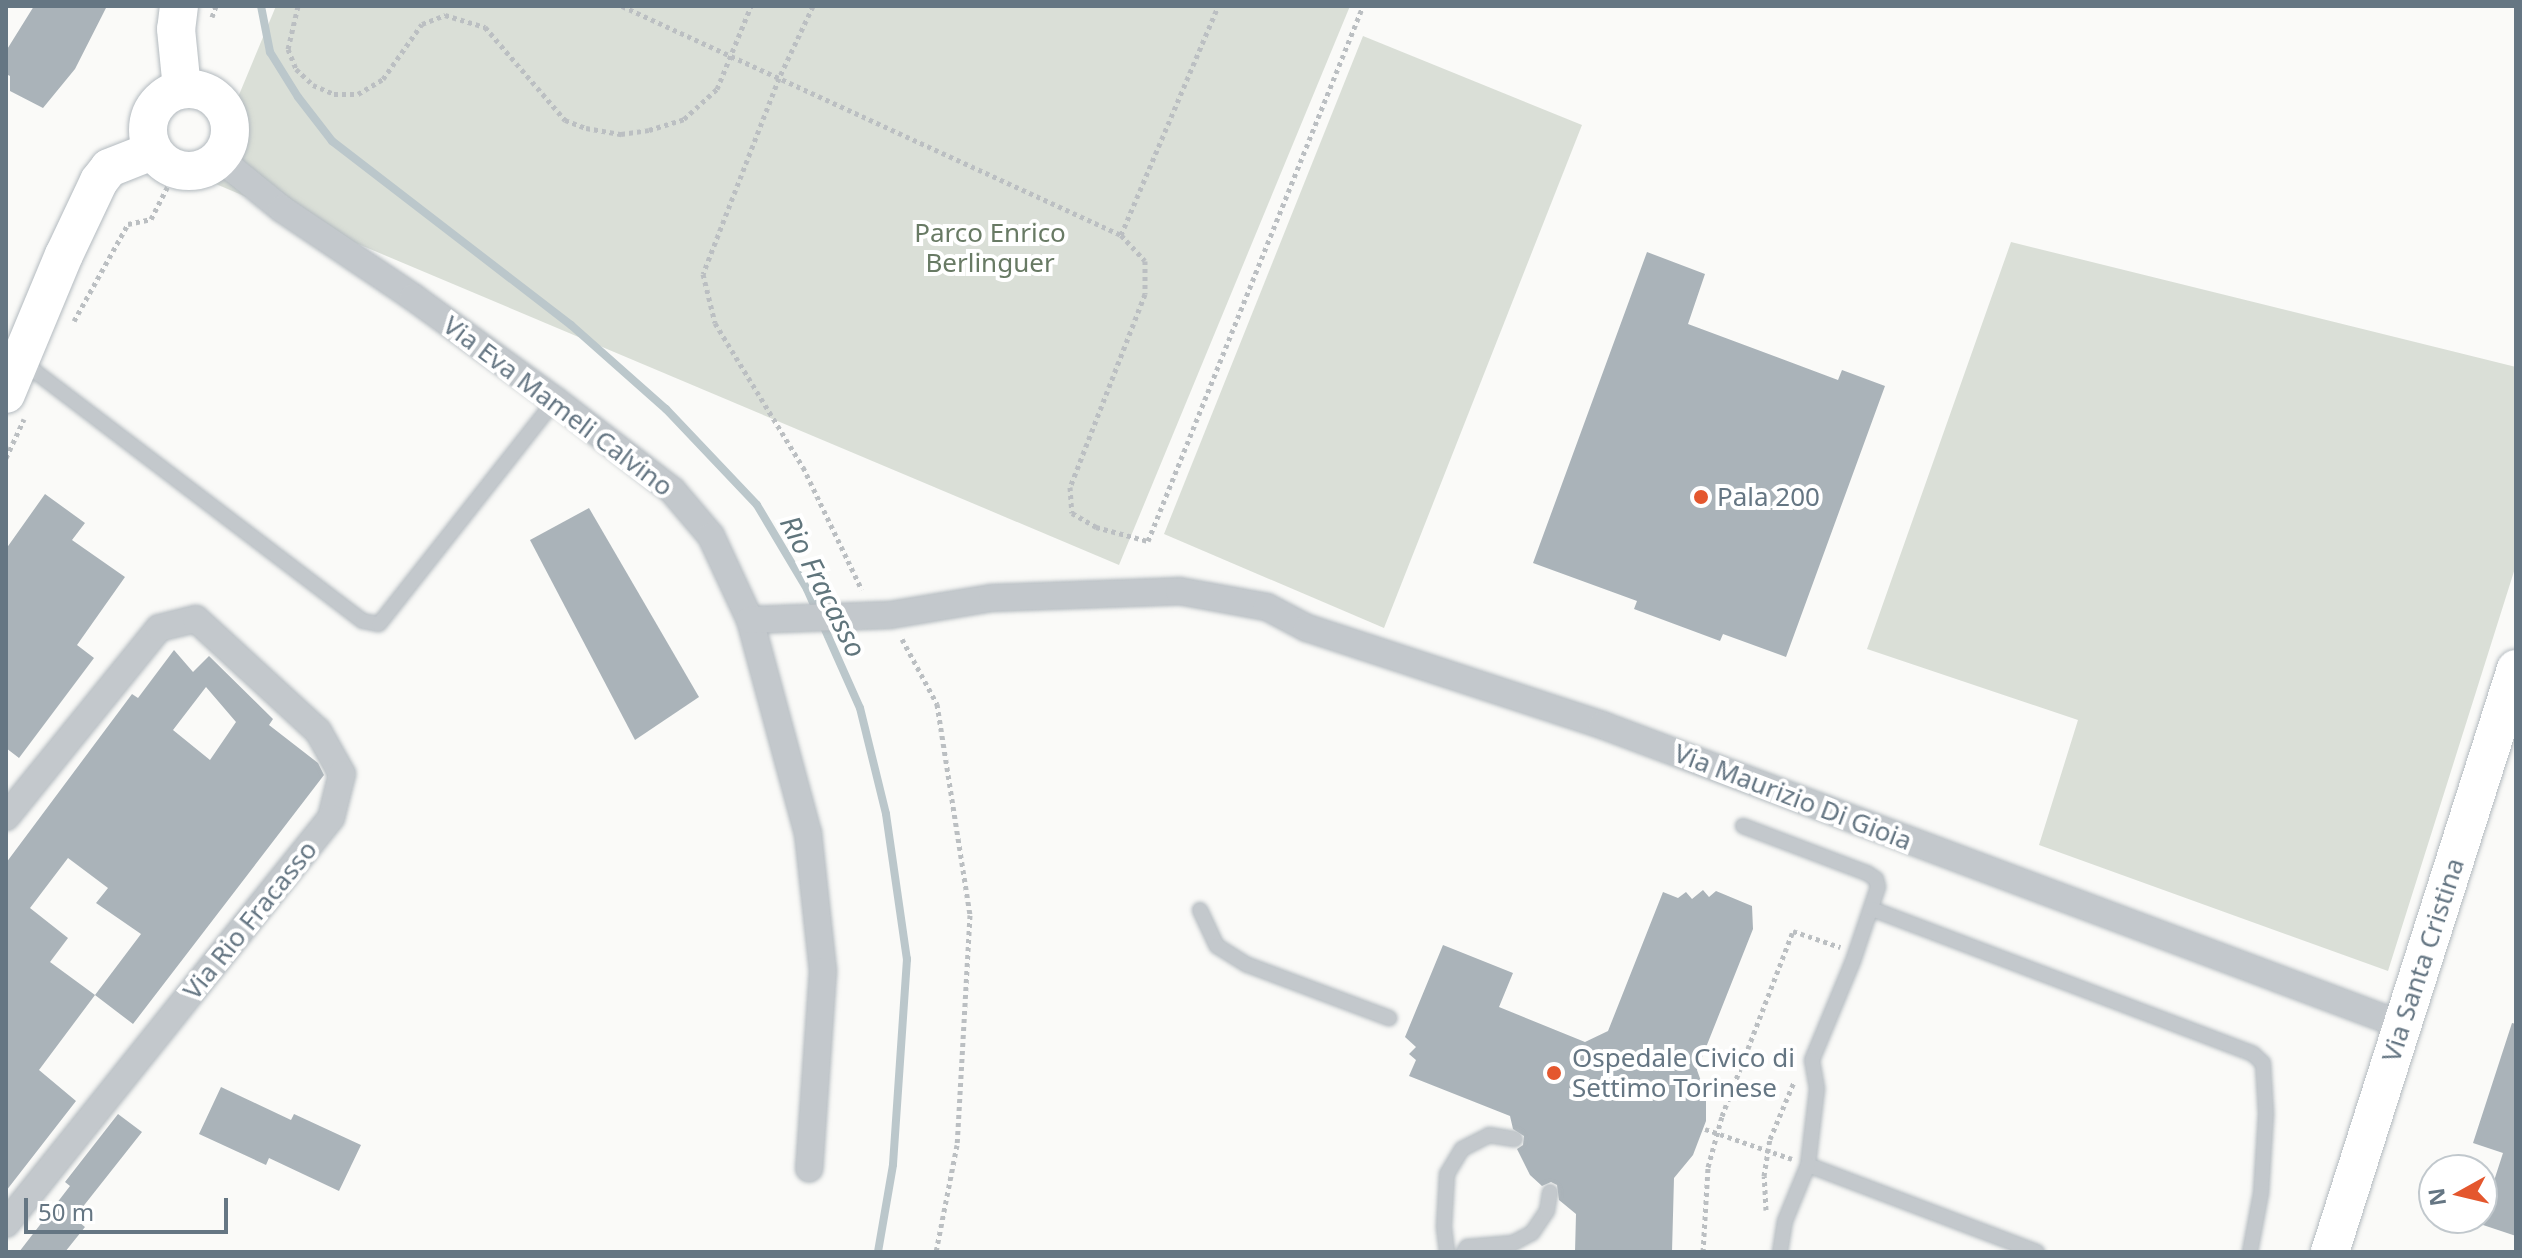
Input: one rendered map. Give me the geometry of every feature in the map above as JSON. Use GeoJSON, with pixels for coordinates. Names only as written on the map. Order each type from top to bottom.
{"type":"FeatureCollection","features":[{"type":"Feature","properties":{"kind":"street"},"geometry":{"type":"LineString","coordinates":[[182,89],[176,29],[194,15]]}},
{"type":"Feature","properties":{"kind":"street"},"geometry":{"type":"LineString","coordinates":[[182,89],[207,93],[225,110],[230,135],[219,158],[197,171],[184,172],[172,168],[148,138],[151,112],[159,101],[182,89]]}},
{"type":"Feature","properties":{"kind":"street"},"geometry":{"type":"LineString","coordinates":[[6,394],[32,368],[99,181],[109,168],[163,158]]}},
{"type":"Feature","properties":{"kind":"street","name":"Via Eva Mameli Calvino"},"geometry":{"type":"LineString","coordinates":[[219,158],[282,209],[413,297],[555,400],[672,490],[711,536],[750,620],[808,833],[823,971],[809,1169]]}},
{"type":"Feature","properties":{"kind":"street","name":"Via Maurizio Di Gioia"},"geometry":{"type":"LineString","coordinates":[[750,620],[882,615],[992,598],[1179,591],[1267,607],[1307,628],[1602,725],[2402,1025]]}},
{"type":"Feature","properties":{"kind":"street","name":"Via Rio Fracasso"},"geometry":{"type":"LineString","coordinates":[[6,817],[159,628],[196,619],[318,731],[342,774],[331,818],[6,1224]]}},
{"type":"Feature","properties":{"kind":"street","name":"Via Santa Cristina"},"geometry":{"type":"LineString","coordinates":[[2330,1252],[2513,688]]}},
{"type":"Feature","properties":{"kind":"lane"},"geometry":{"type":"LineString","coordinates":[[32,368],[363,621],[379,624],[555,400]]}},
{"type":"Feature","properties":{"kind":"lane"},"geometry":{"type":"LineString","coordinates":[[1743,826],[1867,873],[1876,879],[1878,887],[1856,953],[1812,1060],[1817,1089],[1808,1165],[1780,1248]]}},
{"type":"Feature","properties":{"kind":"lane"},"geometry":{"type":"LineString","coordinates":[[1872,909],[2253,1054],[2263,1063],[2266,1074],[2263,1167],[2250,1252]]}},
{"type":"Feature","properties":{"kind":"lane"},"geometry":{"type":"LineString","coordinates":[[1200,910],[1217,946],[1248,965],[1389,1018]]}},
{"type":"Feature","properties":{"kind":"lane"},"geometry":{"type":"LineString","coordinates":[[1447,1252],[1447,1174],[1462,1149],[1489,1135],[1515,1139]]}},
{"type":"Feature","properties":{"kind":"lane"},"geometry":{"type":"LineString","coordinates":[[1808,1165],[2037,1252]]}},
{"type":"Feature","properties":{"kind":"lane"},"geometry":{"type":"LineString","coordinates":[[1464,1252],[1467,1247],[1513,1243],[1532,1233],[1547,1211],[1550,1192]]}},
{"type":"Feature","properties":{"kind":"path"},"geometry":{"type":"LineString","coordinates":[[194,15],[216,6]]}},
{"type":"Feature","properties":{"kind":"path"},"geometry":{"type":"LineString","coordinates":[[298,6],[288,49],[296,69],[313,85],[334,94],[358,94],[383,79],[422,24],[445,15],[485,27],[565,120],[586,128],[621,134],[649,130],[684,119],[717,89],[751,6]]}},
{"type":"Feature","properties":{"kind":"path"},"geometry":{"type":"LineString","coordinates":[[622,6],[1121,235],[1145,261],[1145,294],[1070,487],[1072,513],[1096,527],[1148,541],[1363,6]]}},
{"type":"Feature","properties":{"kind":"path"},"geometry":{"type":"LineString","coordinates":[[813,6],[779,78],[703,274],[706,300],[715,323],[803,467],[882,615],[937,704],[970,915],[957,1145],[936,1252]]}},
{"type":"Feature","properties":{"kind":"path"},"geometry":{"type":"LineString","coordinates":[[1121,235],[1218,6]]}},
{"type":"Feature","properties":{"kind":"path"},"geometry":{"type":"LineString","coordinates":[[74,323],[128,224],[151,219],[167,194],[163,158]]}},
{"type":"Feature","properties":{"kind":"path"},"geometry":{"type":"LineString","coordinates":[[6,458],[32,368]]}},
{"type":"Feature","properties":{"kind":"path"},"geometry":{"type":"LineString","coordinates":[[1703,1252],[1708,1167],[1722,1116],[1793,931],[1856,953]]}},
{"type":"Feature","properties":{"kind":"path"},"geometry":{"type":"LineString","coordinates":[[1780,1248],[1767,1232],[1764,1176],[1768,1151],[1784,1103],[1800,1072],[1812,1060]]}},
{"type":"Feature","properties":{"kind":"path"},"geometry":{"type":"LineString","coordinates":[[1705,1129],[1808,1165]]}},
{"type":"Feature","properties":{"kind":"green space","name":"Parco Enrico Berlinguer"},"geometry":{"type":"Polygon","coordinates":[[[276,6],[1350,6],[1119,565],[204,179],[276,6]]]}},
{"type":"Feature","properties":{"kind":"green space"},"geometry":{"type":"Polygon","coordinates":[[[1363,36],[1582,125],[1384,628],[1164,534],[1363,36]]]}},
{"type":"Feature","properties":{"kind":"green space"},"geometry":{"type":"Polygon","coordinates":[[[2011,242],[2516,367],[2516,565],[2388,971],[2039,845],[2078,720],[1867,649],[2011,242]]]}},
{"type":"Feature","properties":{"kind":"building"},"geometry":{"type":"Polygon","coordinates":[[[34,6],[107,6],[75,69],[43,108],[10,91],[10,76],[6,74],[6,51],[34,6]]]}},
{"type":"Feature","properties":{"kind":"building","name":"Pala 200"},"geometry":{"type":"Polygon","coordinates":[[[1647,252],[1705,274],[1688,324],[1838,380],[1842,370],[1885,386],[1786,657],[1723,634],[1720,641],[1634,609],[1637,601],[1533,563],[1647,252]]]}},
{"type":"Feature","properties":{"kind":"building"},"geometry":{"type":"Polygon","coordinates":[[[45,494],[85,523],[72,540],[125,577],[77,645],[94,658],[19,758],[6,748],[6,549],[45,494]]]}},
{"type":"Feature","properties":{"kind":"building"},"geometry":{"type":"Polygon","coordinates":[[[589,508],[699,697],[635,740],[530,540],[589,508]]]}},
{"type":"Feature","properties":{"kind":"building"},"geometry":{"type":"Polygon","coordinates":[[[174,650],[193,672],[209,656],[273,719],[269,725],[318,763],[324,775],[133,1024],[95,995],[39,1070],[76,1101],[6,1191],[6,863],[132,694],[138,698],[174,650]],[[206,687],[173,730],[210,760],[236,722],[206,687]],[[68,858],[30,908],[68,938],[50,962],[95,995],[141,934],[96,903],[108,888],[68,858]]]}},
{"type":"Feature","properties":{"kind":"building","name":"Ospedale Civico di Settimo Torinese"},"geometry":{"type":"Polygon","coordinates":[[[1703,890],[1709,897],[1716,891],[1752,906],[1753,929],[1697,1070],[1706,1095],[1706,1121],[1693,1155],[1674,1178],[1672,1252],[1575,1252],[1576,1214],[1559,1200],[1557,1185],[1551,1182],[1542,1186],[1530,1175],[1517,1149],[1523,1145],[1524,1136],[1513,1129],[1510,1116],[1409,1076],[1416,1060],[1409,1054],[1416,1047],[1405,1037],[1443,945],[1513,973],[1499,1007],[1585,1042],[1608,1031],[1663,892],[1678,898],[1686,892],[1692,899],[1703,890]]]}},
{"type":"Feature","properties":{"kind":"building"},"geometry":{"type":"Polygon","coordinates":[[[2512,1023],[2516,1024],[2516,1236],[2498,1230],[2498,1168],[2503,1153],[2473,1143],[2512,1023]]]}},
{"type":"Feature","properties":{"kind":"building"},"geometry":{"type":"Polygon","coordinates":[[[221,1087],[291,1120],[294,1114],[361,1145],[339,1191],[269,1158],[266,1165],[199,1134],[221,1087]]]}},
{"type":"Feature","properties":{"kind":"building"},"geometry":{"type":"Polygon","coordinates":[[[118,1114],[142,1132],[74,1218],[85,1227],[65,1252],[19,1252],[70,1186],[65,1182],[118,1114]]]}},
{"type":"Feature","properties":{"kind":"waterway","name":"Rio Fracasso"},"geometry":{"type":"LineString","coordinates":[[261,6],[270,52],[298,97],[332,141],[571,325],[666,409],[757,505],[807,589],[860,708],[886,814],[907,959],[893,1165],[878,1252]]}},
{"type":"Feature","properties":{"kind":"place","name":"Pala 200"},"geometry":{"type":"Point","coordinates":[1701,497]}},
{"type":"Feature","properties":{"kind":"place","name":"Ospedale Civico di Settimo Torinese"},"geometry":{"type":"Point","coordinates":[1554,1073]}}]}
